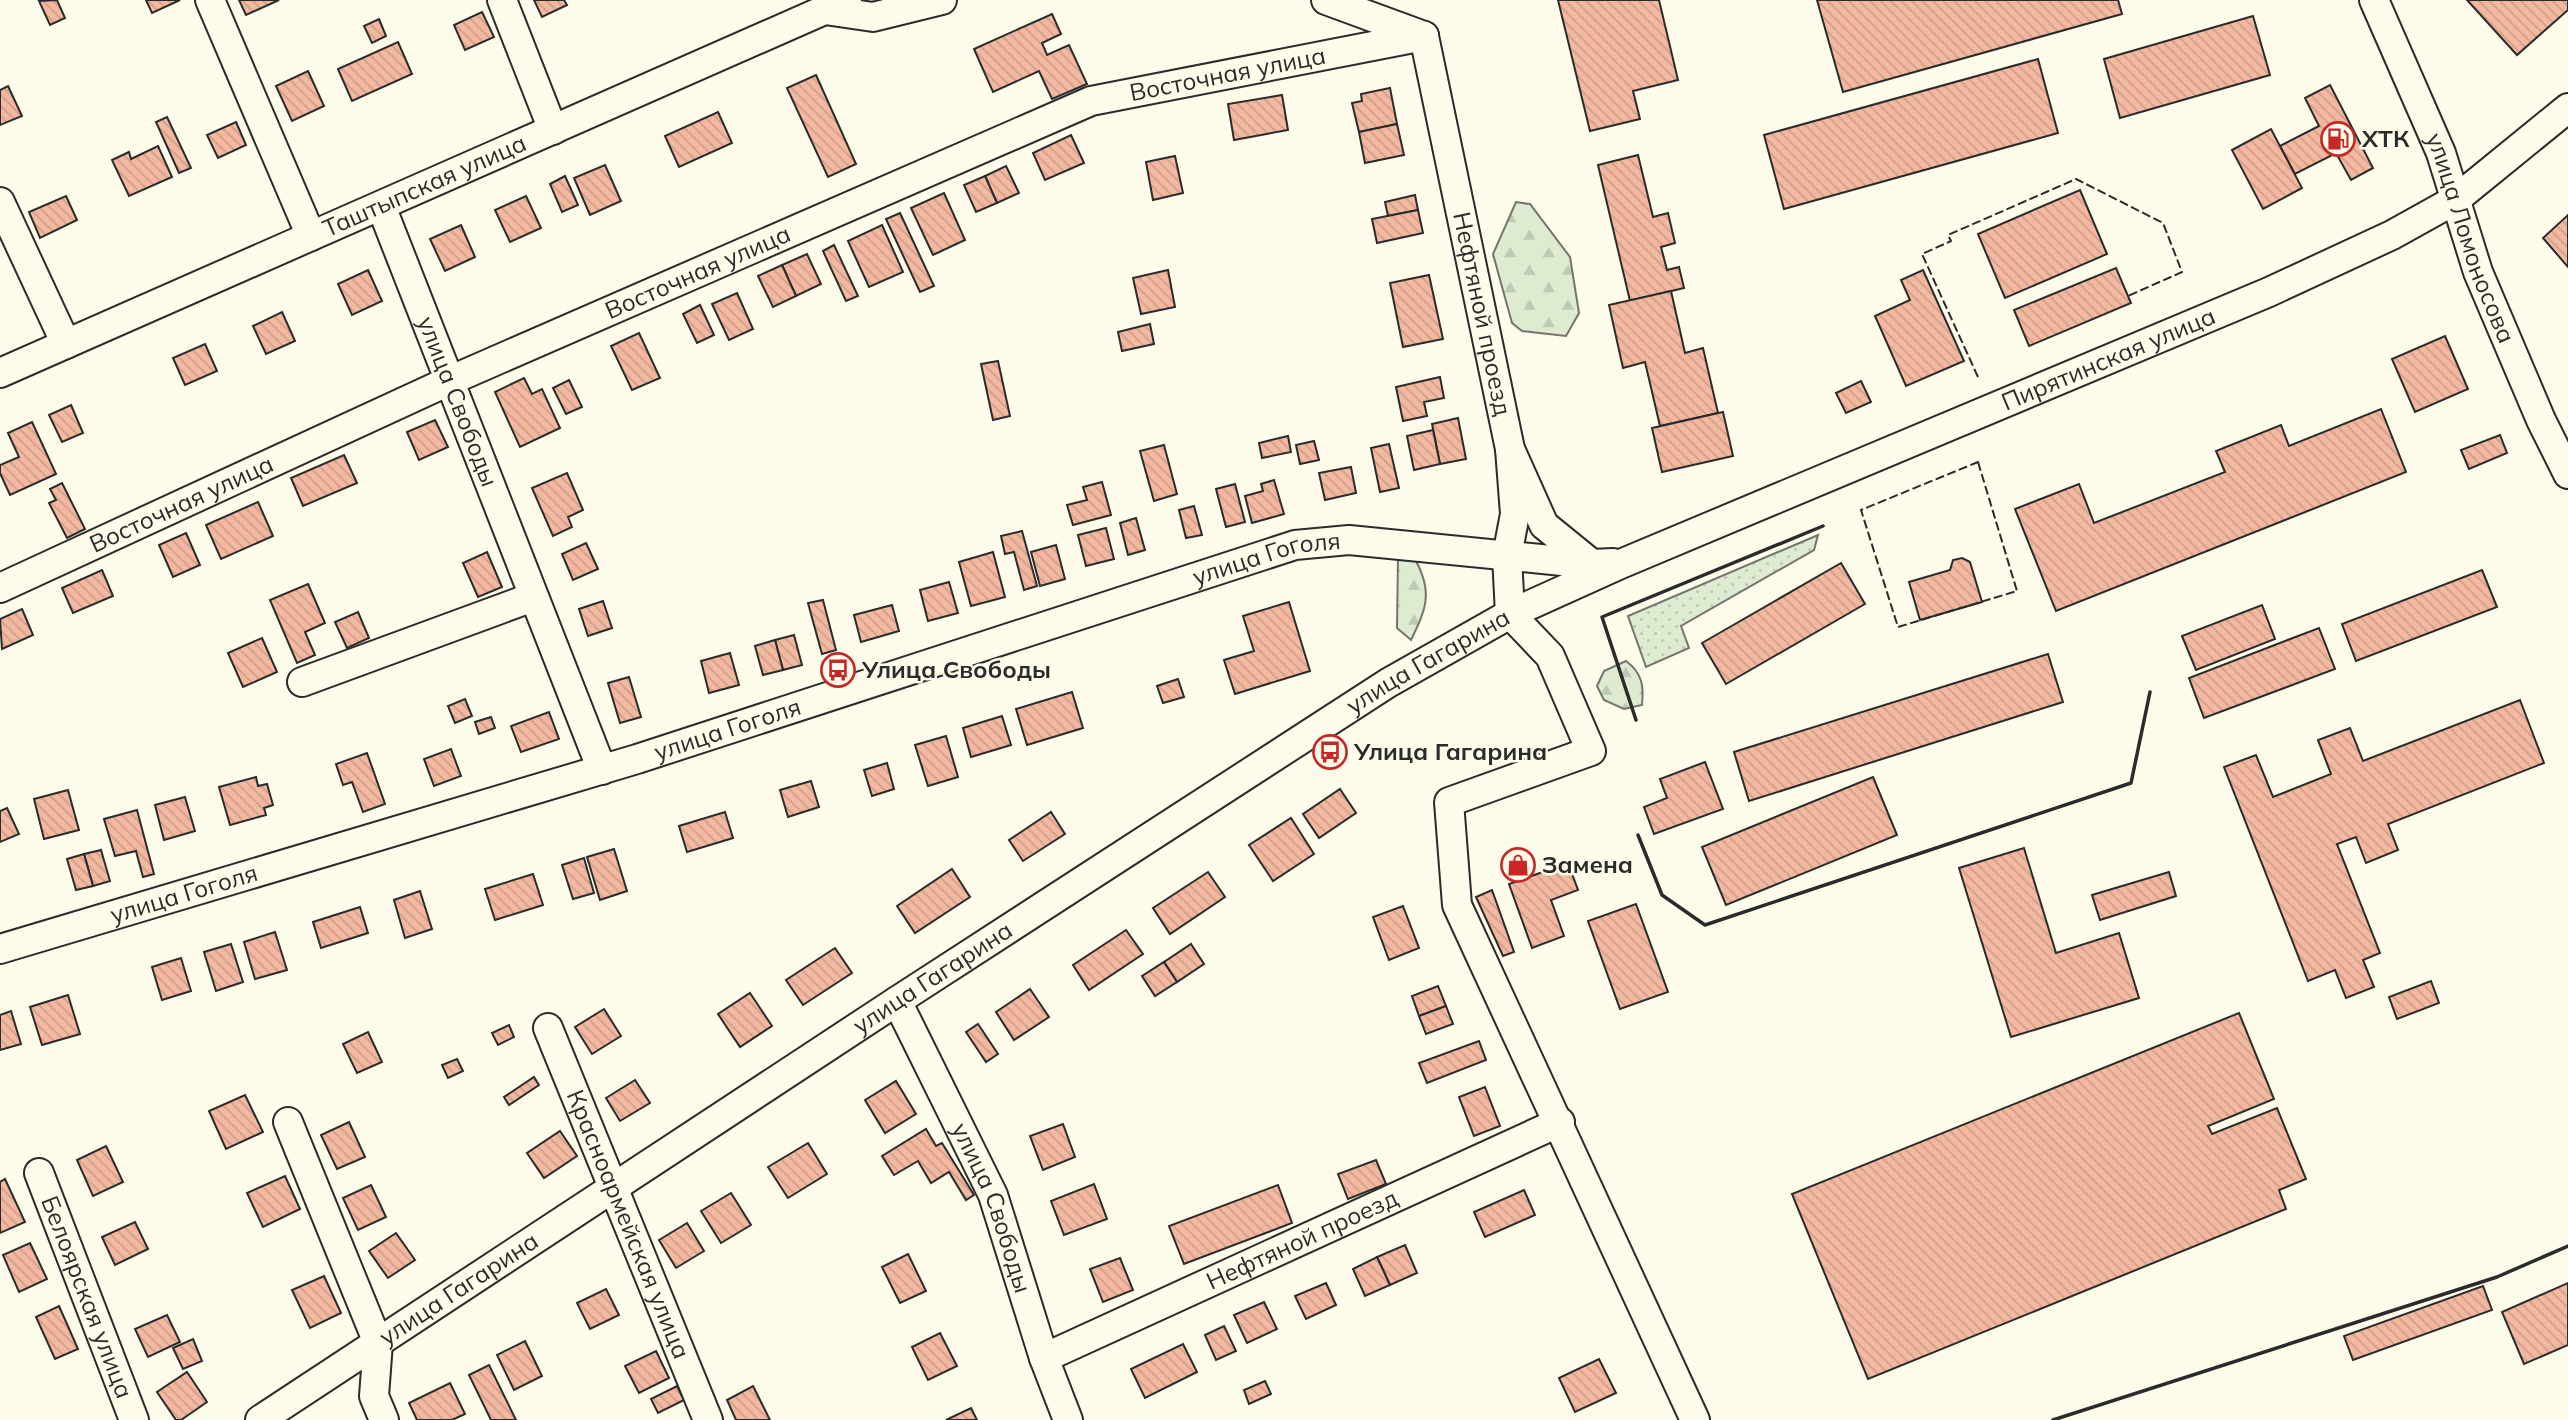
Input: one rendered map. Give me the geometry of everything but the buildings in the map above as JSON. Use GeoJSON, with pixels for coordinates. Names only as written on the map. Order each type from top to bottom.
{"type":"FeatureCollection","features":[{"type":"Feature","properties":{"kind":"street"},"geometry":{"type":"LineString","coordinates":[[210,0],[312,236]]}},
{"type":"Feature","properties":{"kind":"street"},"geometry":{"type":"LineString","coordinates":[[502,0],[553,130]]}},
{"type":"Feature","properties":{"kind":"street"},"geometry":{"type":"LineString","coordinates":[[836,5],[873,17],[942,0]]}},
{"type":"Feature","properties":{"kind":"street"},"geometry":{"type":"LineString","coordinates":[[1326,0],[1424,36]]}},
{"type":"Feature","properties":{"kind":"street","name":"улица Ломоносова"},"geometry":{"type":"LineString","coordinates":[[2374,0],[2441,153],[2477,272],[2540,420],[2568,474]]}},
{"type":"Feature","properties":{"kind":"street","name":"Таштыпская улица"},"geometry":{"type":"LineString","coordinates":[[0,373],[836,5]]}},
{"type":"Feature","properties":{"kind":"street","name":"Восточная улица"},"geometry":{"type":"LineString","coordinates":[[0,588],[449,382],[1091,101],[1424,36]]}},
{"type":"Feature","properties":{"kind":"street","name":"Нефтяной проезд"},"geometry":{"type":"LineString","coordinates":[[1424,36],[1510,450],[1544,525],[1592,564]]}},
{"type":"Feature","properties":{"kind":"street","name":"Пирятинская улица"},"geometry":{"type":"LineString","coordinates":[[1623,563],[2269,292],[2392,235],[2455,200],[2568,108]]}},
{"type":"Feature","properties":{"kind":"street"},"geometry":{"type":"LineString","coordinates":[[0,202],[66,344]]}},
{"type":"Feature","properties":{"kind":"street","name":"улица Свободы"},"geometry":{"type":"LineString","coordinates":[[380,206],[602,770]]}},
{"type":"Feature","properties":{"kind":"street"},"geometry":{"type":"LineString","coordinates":[[1510,450],[1515,514],[1507,556],[1510,614],[1550,656],[1591,751],[1449,802],[1457,905],[1560,1122],[1695,1420]]}},
{"type":"Feature","properties":{"kind":"street","name":"улица Гоголя"},"geometry":{"type":"LineString","coordinates":[[0,950],[602,770],[1295,545],[1349,540],[1592,564],[1623,563]]}},
{"type":"Feature","properties":{"kind":"street","name":"улица Гагарина"},"geometry":{"type":"LineString","coordinates":[[260,1420],[897,1001],[1388,683],[1510,614],[1623,563]]}},
{"type":"Feature","properties":{"kind":"street"},"geometry":{"type":"LineString","coordinates":[[302,682],[533,597]]}},
{"type":"Feature","properties":{"kind":"street","name":"улица Свободы"},"geometry":{"type":"LineString","coordinates":[[897,1001],[993,1195],[1044,1358],[1068,1420]]}},
{"type":"Feature","properties":{"kind":"street","name":"Красноармейская улица"},"geometry":{"type":"LineString","coordinates":[[548,1028],[708,1420]]}},
{"type":"Feature","properties":{"kind":"street"},"geometry":{"type":"LineString","coordinates":[[288,1122],[378,1343],[374,1396],[384,1420]]}},
{"type":"Feature","properties":{"kind":"street","name":"Нефтяной проезд"},"geometry":{"type":"LineString","coordinates":[[1044,1358],[1560,1122]]}},
{"type":"Feature","properties":{"kind":"street","name":"Белоярская улица"},"geometry":{"type":"LineString","coordinates":[[39,1174],[134,1420]]}},
{"type":"Feature","properties":{"kind":"green space"},"geometry":{"type":"Polygon","coordinates":[[[1516,202],[1530,204],[1570,257],[1579,313],[1566,336],[1522,331],[1512,323],[1493,254],[1516,202]]]}},
{"type":"Feature","properties":{"kind":"green space"},"geometry":{"type":"Polygon","coordinates":[[[1818,535],[1814,550],[1681,626],[1689,648],[1646,667],[1628,616],[1818,535]]]}},
{"type":"Feature","properties":{"kind":"green space"},"geometry":{"type":"Polygon","coordinates":[[[1398,558],[1416,561],[1425,582],[1424,610],[1411,640],[1397,628],[1398,558]]]}},
{"type":"Feature","properties":{"kind":"green space"},"geometry":{"type":"Polygon","coordinates":[[[1626,661],[1639,675],[1643,698],[1642,705],[1624,709],[1604,700],[1597,686],[1604,671],[1626,661]]]}},
{"type":"Feature","properties":{"kind":"fence"},"geometry":{"type":"LineString","coordinates":[[1978,377],[1922,254],[1951,241],[1948,235],[2076,179],[2163,223],[2182,272],[2128,296]]}},
{"type":"Feature","properties":{"kind":"fence"},"geometry":{"type":"LineString","coordinates":[[1978,462],[2017,591],[1898,627],[1861,510],[1978,462]]}},
{"type":"Feature","properties":{"kind":"wall"},"geometry":{"type":"LineString","coordinates":[[1636,720],[1602,617],[1823,526]]}},
{"type":"Feature","properties":{"kind":"wall"},"geometry":{"type":"LineString","coordinates":[[1638,835],[1662,895],[1705,925],[2131,783],[2150,692]]}},
{"type":"Feature","properties":{"kind":"wall"},"geometry":{"type":"LineString","coordinates":[[2053,1420],[2497,1277],[2568,1246]]}},
{"type":"Feature","properties":{"kind":"place","name":"ХТК"},"geometry":{"type":"Point","coordinates":[2338,139]}},
{"type":"Feature","properties":{"kind":"place","name":"Улица Свободы"},"geometry":{"type":"Point","coordinates":[838,670]}},
{"type":"Feature","properties":{"kind":"place","name":"Улица Гагарина"},"geometry":{"type":"Point","coordinates":[1330,752]}},
{"type":"Feature","properties":{"kind":"place","name":"Замена"},"geometry":{"type":"Point","coordinates":[1518,865]}}]}
